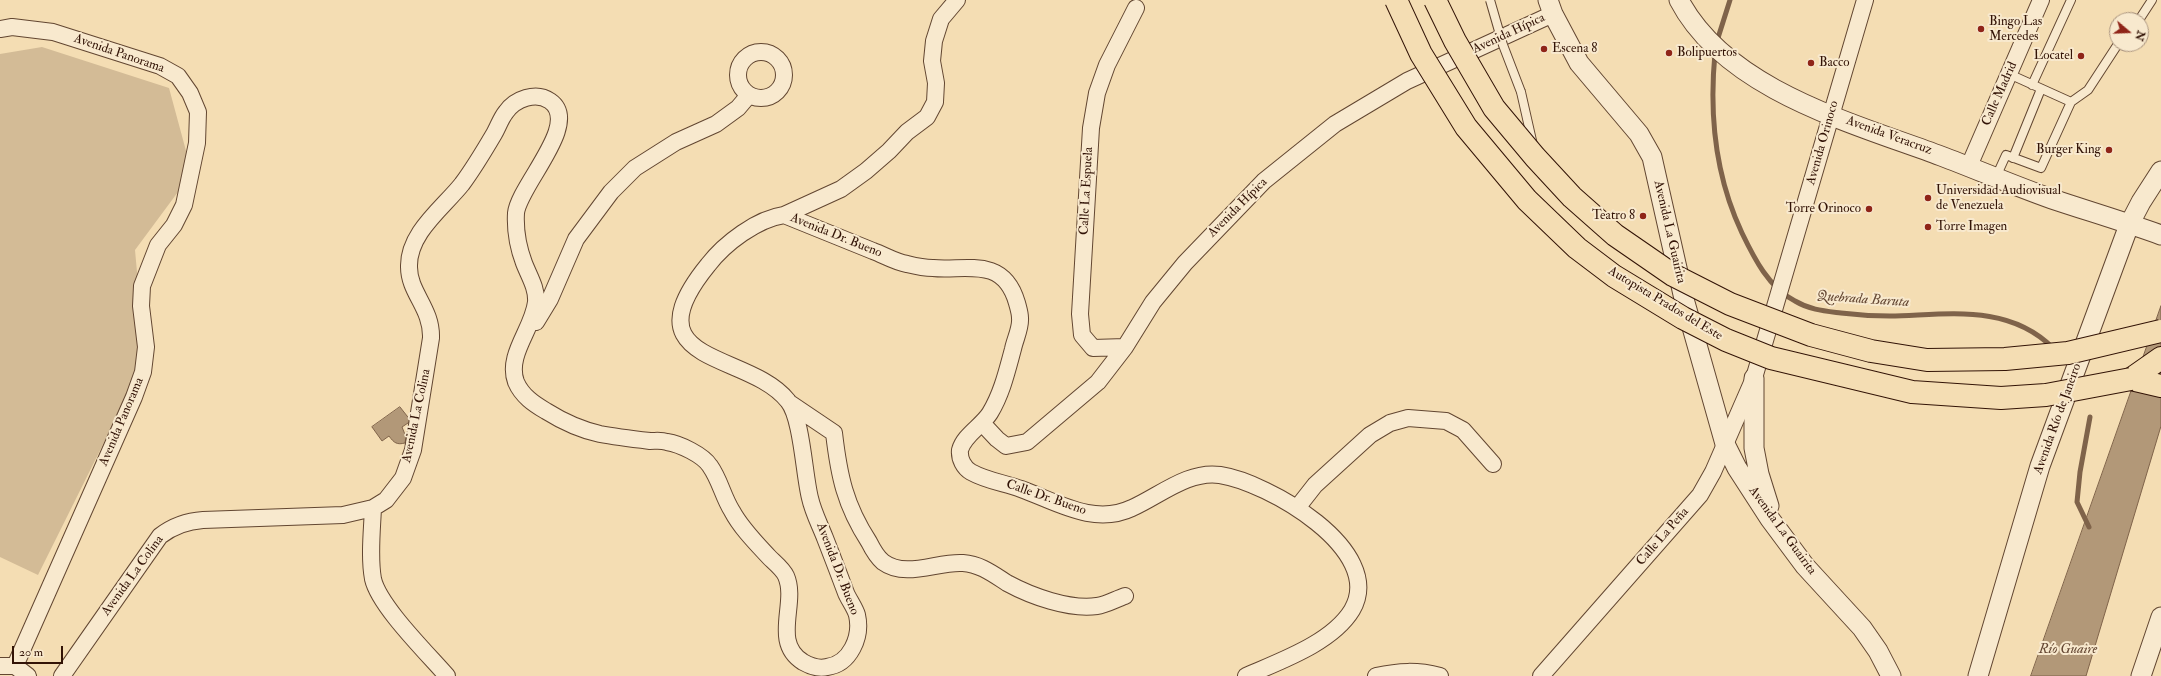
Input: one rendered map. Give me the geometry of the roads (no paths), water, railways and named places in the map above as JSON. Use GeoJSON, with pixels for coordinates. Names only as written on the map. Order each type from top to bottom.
{"type":"FeatureCollection","features":[{"type":"Feature","properties":{"kind":"highway","name":"Autopista Prados del Este"},"geometry":{"type":"LineString","coordinates":[[1396,0],[1421,54],[1466,127],[1527,200],[1577,248],[1614,276],[1683,318],[1726,340],[1771,358],[1912,392],[2001,398],[2046,395],[2131,378]]}},
{"type":"Feature","properties":{"kind":"highway"},"geometry":{"type":"LineString","coordinates":[[1435,0],[1455,41],[1494,108],[1535,157],[1572,197],[1615,235],[1673,275],[1730,304],[1811,335],[1871,351],[1927,360],[2005,359],[2068,353],[2161,331]]}},
{"type":"Feature","properties":{"kind":"highway"},"geometry":{"type":"LineString","coordinates":[[2131,378],[2161,358]]}},
{"type":"Feature","properties":{"kind":"highway"},"geometry":{"type":"LineString","coordinates":[[2131,378],[2161,386]]}},
{"type":"Feature","properties":{"kind":"street"},"geometry":{"type":"LineString","coordinates":[[784,215],[841,189],[866,171],[889,151],[907,132],[927,117],[935,102],[936,82],[932,61],[934,41],[941,19],[957,0]]}},
{"type":"Feature","properties":{"kind":"street","name":"Avenida Veracruz"},"geometry":{"type":"LineString","coordinates":[[1679,0],[1702,33],[1736,64],[1770,87],[1831,115],[2129,225],[2160,238]]}},
{"type":"Feature","properties":{"kind":"street","name":"Avenida Orinoco"},"geometry":{"type":"LineString","coordinates":[[1754,378],[1865,0]]}},
{"type":"Feature","properties":{"kind":"street","name":"Calle Madrid"},"geometry":{"type":"LineString","coordinates":[[1969,166],[2041,0]]}},
{"type":"Feature","properties":{"kind":"street","name":"Avenida Hípica"},"geometry":{"type":"LineString","coordinates":[[982,423],[1006,446],[1027,442],[1098,382],[1125,347],[1153,302],[1185,263],[1226,218],[1264,181],[1335,124],[1407,82],[1550,7]]}},
{"type":"Feature","properties":{"kind":"street","name":"Avenida La Guairita"},"geometry":{"type":"LineString","coordinates":[[1550,7],[1579,63],[1639,134],[1652,157],[1684,299],[1725,444],[1737,468],[1779,531],[1805,566],[1862,628],[1878,651],[1891,676]]}},
{"type":"Feature","properties":{"kind":"street","name":"Calle La Espuela"},"geometry":{"type":"LineString","coordinates":[[1125,347],[1093,348],[1082,335],[1080,314],[1091,128],[1097,93],[1107,65],[1136,8]]}},
{"type":"Feature","properties":{"kind":"street","name":"Avenida Panorama"},"geometry":{"type":"LineString","coordinates":[[0,29],[12,27],[53,32],[160,66],[178,76],[190,93],[198,112],[197,143],[184,205],[174,225],[158,245],[142,286],[141,306],[146,347],[143,372],[134,397],[7,666]]}},
{"type":"Feature","properties":{"kind":"street"},"geometry":{"type":"LineString","coordinates":[[519,351],[550,299],[576,239],[611,192],[635,168],[676,142],[716,124],[738,108],[749,95]]}},
{"type":"Feature","properties":{"kind":"street","name":"Avenida Dr. Bueno"},"geometry":{"type":"LineString","coordinates":[[535,96],[546,97],[556,105],[559,117],[558,128],[553,144],[534,172],[516,208],[518,243],[536,293],[534,312],[514,366],[515,378],[519,388],[527,398],[553,416],[594,433],[668,442],[708,462],[732,513],[786,575],[789,595],[787,636],[791,652],[802,661],[816,668],[830,667],[844,660],[854,647],[857,630],[857,615],[848,597],[810,500],[803,456],[791,404],[776,388],[745,372],[713,359],[696,348],[685,335],[682,324],[682,309],[686,297],[695,281],[714,258],[741,236],[772,217],[784,215],[903,264],[932,268],[978,269],[993,272],[1005,280],[1013,290],[1020,318],[1010,366],[989,414],[982,423]]}},
{"type":"Feature","properties":{"kind":"street","name":"Avenida La Colina"},"geometry":{"type":"LineString","coordinates":[[62,676],[160,536],[169,529],[191,521],[343,515],[373,508],[386,500],[403,478],[413,450],[429,356],[431,324],[410,275],[410,254],[424,227],[464,182],[479,160],[507,109],[522,99],[535,96]]}},
{"type":"Feature","properties":{"kind":"street","name":"Avenida Río de Janeiro"},"geometry":{"type":"LineString","coordinates":[[1978,676],[2040,466],[2129,225],[2141,202],[2161,171]]}},
{"type":"Feature","properties":{"kind":"street"},"geometry":{"type":"LineString","coordinates":[[1754,378],[1754,448],[1759,474],[1779,531]]}},
{"type":"Feature","properties":{"kind":"street","name":"Calle La Peña"},"geometry":{"type":"LineString","coordinates":[[1541,676],[1700,495],[1725,444],[1754,378]]}},
{"type":"Feature","properties":{"kind":"street"},"geometry":{"type":"LineString","coordinates":[[791,404],[834,433],[840,477],[857,524],[883,562],[902,568],[919,570],[964,563],[987,570],[1032,595],[1060,604],[1097,606],[1125,596]]}},
{"type":"Feature","properties":{"kind":"street"},"geometry":{"type":"LineString","coordinates":[[1297,508],[1315,485],[1370,435],[1390,423],[1408,418],[1446,421],[1463,430],[1494,464]]}},
{"type":"Feature","properties":{"kind":"street","name":"Calle Dr. Bueno"},"geometry":{"type":"LineString","coordinates":[[982,423],[964,443],[960,452],[961,462],[968,471],[985,478],[1019,488],[1083,514],[1108,515],[1131,509],[1149,498],[1201,474],[1220,475],[1278,496],[1297,508],[1324,530],[1345,551],[1356,570],[1358,590],[1353,609],[1342,622],[1307,650],[1246,676]]}},
{"type":"Feature","properties":{"kind":"street"},"geometry":{"type":"LineString","coordinates":[[373,508],[371,545],[373,580],[393,613],[447,676]]}},
{"type":"Feature","properties":{"kind":"street"},"geometry":{"type":"LineString","coordinates":[[1967,676],[1983,626],[2005,584]]}},
{"type":"Feature","properties":{"kind":"street"},"geometry":{"type":"LineString","coordinates":[[2141,676],[2161,617]]}},
{"type":"Feature","properties":{"kind":"street"},"geometry":{"type":"LineString","coordinates":[[7,666],[28,676]]}},
{"type":"Feature","properties":{"kind":"street"},"geometry":{"type":"LineString","coordinates":[[1376,676],[1402,671],[1424,672],[1440,676]]}},
{"type":"Feature","properties":{"kind":"lane"},"geometry":{"type":"LineString","coordinates":[[1490,0],[1503,45],[1521,92],[1535,157]]}},
{"type":"Feature","properties":{"kind":"lane"},"geometry":{"type":"LineString","coordinates":[[2032,85],[2071,0]]}},
{"type":"Feature","properties":{"kind":"lane"},"geometry":{"type":"LineString","coordinates":[[2144,12],[2152,0]]}},
{"type":"Feature","properties":{"kind":"lane"},"geometry":{"type":"LineString","coordinates":[[1996,177],[2006,155],[2041,168],[2071,102],[2088,90],[2113,52]]}},
{"type":"Feature","properties":{"kind":"lane"},"geometry":{"type":"LineString","coordinates":[[2009,74],[2071,102]]}},
{"type":"Feature","properties":{"kind":"lane"},"geometry":{"type":"LineString","coordinates":[[2013,158],[2041,89]]}},
{"type":"Feature","properties":{"kind":"water","name":"Río Guaire"},"geometry":{"type":"Polygon","coordinates":[[[2161,306],[2161,426],[2086,676],[2031,676],[2161,306]]]}},
{"type":"Feature","properties":{"kind":"water"},"geometry":{"type":"Polygon","coordinates":[[[400,407],[411,421],[402,427],[406,437],[405,443],[396,443],[389,436],[382,441],[372,427],[400,407]]]}},
{"type":"Feature","properties":{"kind":"waterway","name":"Quebrada Baruta"},"geometry":{"type":"LineString","coordinates":[[1717,41],[1730,0]]}},
{"type":"Feature","properties":{"kind":"waterway","name":"Quebrada Baruta"},"geometry":{"type":"LineString","coordinates":[[1715,53],[1713,76],[1714,122],[1716,145],[1726,190],[1742,233],[1757,262],[1763,272],[1777,288],[1801,304],[1829,312],[1884,316],[1955,314],[1997,318],[2017,324],[2035,334],[2053,348]]}},
{"type":"Feature","properties":{"kind":"waterway"},"geometry":{"type":"LineString","coordinates":[[2089,527],[2077,502],[2080,472],[2090,417]]}},
{"type":"Feature","properties":{"kind":"place","name":"Bingo Las Mercedes"},"geometry":{"type":"Point","coordinates":[1981,29]}},
{"type":"Feature","properties":{"kind":"place","name":"Escena 8"},"geometry":{"type":"Point","coordinates":[1544,49]}},
{"type":"Feature","properties":{"kind":"place","name":"Bolipuertos"},"geometry":{"type":"Point","coordinates":[1669,53]}},
{"type":"Feature","properties":{"kind":"place","name":"Locatel"},"geometry":{"type":"Point","coordinates":[2081,56]}},
{"type":"Feature","properties":{"kind":"place","name":"Bacco"},"geometry":{"type":"Point","coordinates":[1811,63]}},
{"type":"Feature","properties":{"kind":"place","name":"Burger King"},"geometry":{"type":"Point","coordinates":[2109,150]}},
{"type":"Feature","properties":{"kind":"place","name":"Universidad Audiovisual de Venezuela"},"geometry":{"type":"Point","coordinates":[1928,198]}},
{"type":"Feature","properties":{"kind":"place","name":"Torre Orinoco"},"geometry":{"type":"Point","coordinates":[1869,209]}},
{"type":"Feature","properties":{"kind":"place","name":"Teatro 8"},"geometry":{"type":"Point","coordinates":[1643,216]}},
{"type":"Feature","properties":{"kind":"place","name":"Torre Imagen"},"geometry":{"type":"Point","coordinates":[1928,227]}}]}
